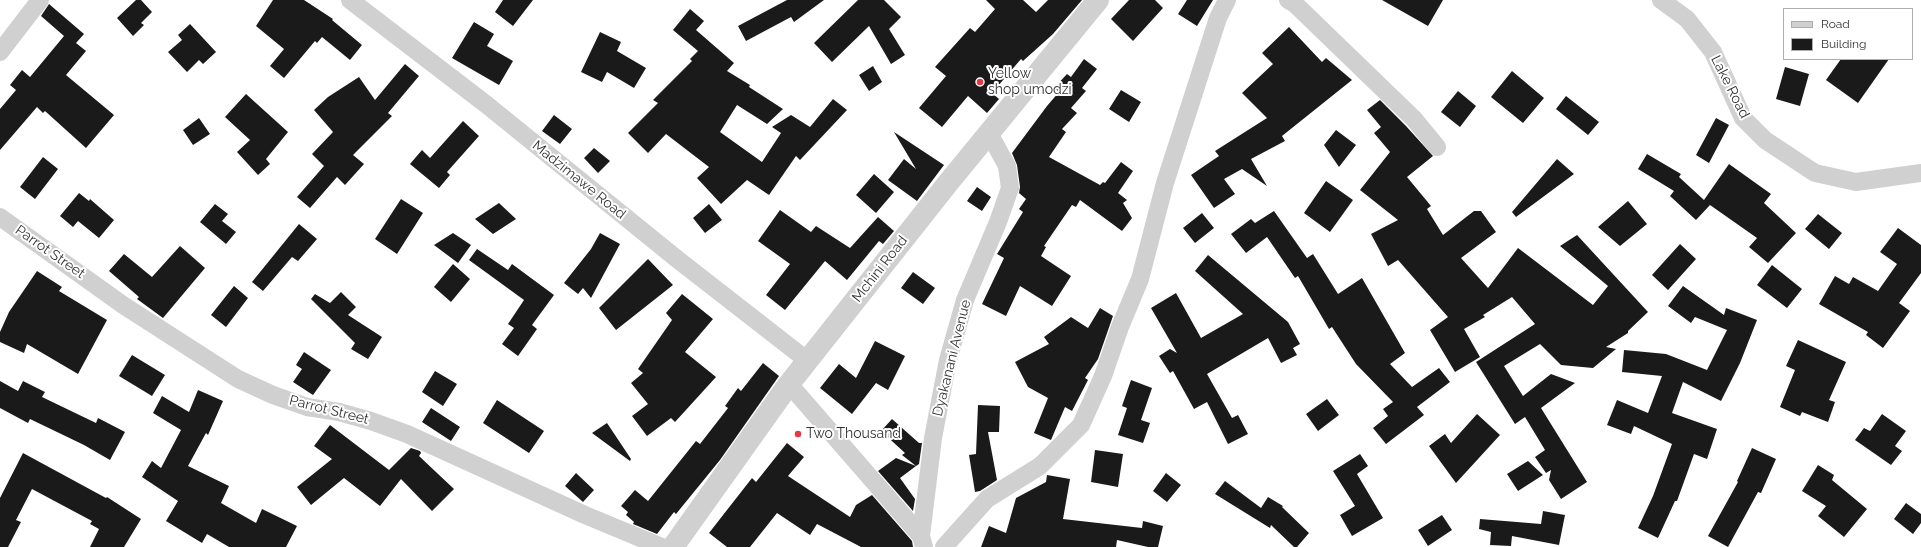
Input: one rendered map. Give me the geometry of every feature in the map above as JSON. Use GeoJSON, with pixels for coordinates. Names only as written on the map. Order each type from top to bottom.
{"type":"FeatureCollection","features":[{"type":"Feature","properties":{"kind":"street"},"geometry":{"type":"LineString","coordinates":[[0,52],[40,0]]}},
{"type":"Feature","properties":{"kind":"street","name":"Madzimawe Road"},"geometry":{"type":"LineString","coordinates":[[350,0],[487,105],[677,259],[808,361]]}},
{"type":"Feature","properties":{"kind":"street","name":"Mchini Road"},"geometry":{"type":"LineString","coordinates":[[673,547],[789,384],[989,133],[1098,0]]}},
{"type":"Feature","properties":{"kind":"street"},"geometry":{"type":"LineString","coordinates":[[944,547],[988,500],[1040,466],[1081,425],[1103,376],[1120,327],[1140,279],[1165,183],[1218,18],[1227,0]]}},
{"type":"Feature","properties":{"kind":"street"},"geometry":{"type":"LineString","coordinates":[[1288,0],[1295,4],[1414,119],[1437,147]]}},
{"type":"Feature","properties":{"kind":"street","name":"Lake Road"},"geometry":{"type":"LineString","coordinates":[[1661,0],[1687,19],[1713,52],[1743,118],[1765,140],[1815,173],[1856,182],[1921,173]]}},
{"type":"Feature","properties":{"kind":"street","name":"Dyakanani Avenue"},"geometry":{"type":"LineString","coordinates":[[923,542],[933,438],[948,360],[965,300],[998,222],[1010,188],[1007,166],[989,133]]}},
{"type":"Feature","properties":{"kind":"street","name":"Parrot Street"},"geometry":{"type":"LineString","coordinates":[[0,217],[123,305],[238,379],[273,395],[307,407],[339,412],[371,421],[407,434],[585,515],[662,547]]}},
{"type":"Feature","properties":{"kind":"street"},"geometry":{"type":"LineString","coordinates":[[789,384],[923,542]]}},
{"type":"Feature","properties":{"kind":"building"},"geometry":{"type":"Polygon","coordinates":[[[136,0],[141,0],[152,12],[141,23],[144,25],[133,36],[117,18],[136,0]]]}},
{"type":"Feature","properties":{"kind":"building"},"geometry":{"type":"Polygon","coordinates":[[[273,0],[304,0],[333,19],[332,20],[362,45],[350,60],[322,37],[317,43],[315,41],[284,78],[270,66],[284,49],[256,26],[273,0]]]}},
{"type":"Feature","properties":{"kind":"building"},"geometry":{"type":"Polygon","coordinates":[[[503,0],[533,0],[513,26],[495,12],[503,0]]]}},
{"type":"Feature","properties":{"kind":"building"},"geometry":{"type":"Polygon","coordinates":[[[787,0],[824,0],[794,22],[791,17],[746,41],[738,26],[787,0]]]}},
{"type":"Feature","properties":{"kind":"building"},"geometry":{"type":"Polygon","coordinates":[[[858,0],[884,0],[901,17],[889,29],[905,55],[891,64],[869,26],[832,62],[814,43],[858,0]]]}},
{"type":"Feature","properties":{"kind":"building"},"geometry":{"type":"Polygon","coordinates":[[[986,0],[1023,0],[1036,12],[1048,0],[1082,0],[1053,34],[1023,61],[1021,59],[992,93],[999,99],[987,113],[968,96],[942,127],[919,108],[946,76],[935,67],[970,28],[975,32],[995,9],[986,0]]]}},
{"type":"Feature","properties":{"kind":"building"},"geometry":{"type":"Polygon","coordinates":[[[1129,0],[1155,0],[1163,8],[1133,41],[1111,19],[1129,0]]]}},
{"type":"Feature","properties":{"kind":"building"},"geometry":{"type":"Polygon","coordinates":[[[1187,0],[1213,0],[1197,26],[1178,14],[1187,0]]]}},
{"type":"Feature","properties":{"kind":"building"},"geometry":{"type":"Polygon","coordinates":[[[1382,0],[1443,0],[1428,26],[1382,0]]]}},
{"type":"Feature","properties":{"kind":"building"},"geometry":{"type":"Polygon","coordinates":[[[49,4],[84,34],[76,43],[86,51],[66,75],[114,115],[86,148],[45,111],[43,113],[37,107],[0,150],[0,109],[16,90],[10,85],[22,70],[30,77],[64,36],[41,16],[49,4]]]}},
{"type":"Feature","properties":{"kind":"building"},"geometry":{"type":"Polygon","coordinates":[[[690,9],[704,21],[696,30],[734,63],[727,71],[750,85],[749,87],[783,109],[767,124],[737,105],[720,132],[762,162],[781,133],[772,127],[791,115],[810,127],[833,99],[847,110],[800,160],[796,156],[769,195],[747,180],[721,204],[697,178],[709,167],[666,134],[648,153],[628,133],[658,103],[653,100],[692,61],[690,59],[698,51],[673,30],[690,9]]]}},
{"type":"Feature","properties":{"kind":"building"},"geometry":{"type":"Polygon","coordinates":[[[474,22],[494,34],[487,46],[513,61],[499,85],[452,58],[474,22]]]}},
{"type":"Feature","properties":{"kind":"building"},"geometry":{"type":"Polygon","coordinates":[[[190,24],[216,52],[203,64],[199,60],[187,72],[168,52],[182,40],[178,35],[190,24]]]}},
{"type":"Feature","properties":{"kind":"building"},"geometry":{"type":"Polygon","coordinates":[[[1289,27],[1322,62],[1326,58],[1352,80],[1282,136],[1285,141],[1251,159],[1267,186],[1242,169],[1224,179],[1235,194],[1214,208],[1191,175],[1219,156],[1215,151],[1267,118],[1242,93],[1273,64],[1262,53],[1289,27]]]}},
{"type":"Feature","properties":{"kind":"building"},"geometry":{"type":"Polygon","coordinates":[[[600,32],[621,42],[617,51],[646,68],[634,88],[607,72],[602,82],[581,72],[600,32]]]}},
{"type":"Feature","properties":{"kind":"building"},"geometry":{"type":"Polygon","coordinates":[[[1084,59],[1097,69],[1082,88],[1086,91],[1071,108],[1077,113],[1062,129],[1066,132],[1049,157],[1100,185],[1103,182],[1105,183],[1121,162],[1133,171],[1118,193],[1127,200],[1123,203],[1132,218],[1122,231],[1080,200],[1076,207],[1072,205],[1044,246],[1046,247],[1041,256],[1071,276],[1052,306],[1020,286],[1006,316],[982,304],[1004,258],[997,254],[1023,212],[1019,209],[1026,199],[1019,193],[1020,187],[1017,165],[1012,153],[1059,92],[1054,88],[1067,74],[1071,77],[1084,59]]]}},
{"type":"Feature","properties":{"kind":"building"},"geometry":{"type":"Polygon","coordinates":[[[1840,60],[1888,60],[1858,103],[1826,80],[1840,60]]]}},
{"type":"Feature","properties":{"kind":"building"},"geometry":{"type":"Polygon","coordinates":[[[405,64],[419,76],[388,113],[392,116],[353,155],[364,164],[345,185],[337,177],[310,208],[297,197],[324,166],[312,154],[333,132],[314,110],[328,97],[359,77],[375,100],[405,64]]]}},
{"type":"Feature","properties":{"kind":"building"},"geometry":{"type":"Polygon","coordinates":[[[873,66],[882,82],[869,91],[859,75],[873,66]]]}},
{"type":"Feature","properties":{"kind":"building"},"geometry":{"type":"Polygon","coordinates":[[[1785,67],[1809,74],[1800,106],[1776,99],[1785,67]]]}},
{"type":"Feature","properties":{"kind":"building"},"geometry":{"type":"Polygon","coordinates":[[[1512,71],[1544,98],[1523,123],[1491,97],[1512,71]]]}},
{"type":"Feature","properties":{"kind":"building"},"geometry":{"type":"Polygon","coordinates":[[[1121,90],[1141,102],[1129,122],[1109,109],[1121,90]]]}},
{"type":"Feature","properties":{"kind":"building"},"geometry":{"type":"Polygon","coordinates":[[[1458,91],[1476,106],[1460,127],[1441,112],[1458,91]]]}},
{"type":"Feature","properties":{"kind":"building"},"geometry":{"type":"Polygon","coordinates":[[[246,94],[288,132],[266,159],[270,164],[258,175],[237,152],[250,140],[225,117],[246,94]]]}},
{"type":"Feature","properties":{"kind":"building"},"geometry":{"type":"Polygon","coordinates":[[[1566,96],[1599,122],[1588,135],[1556,109],[1566,96]]]}},
{"type":"Feature","properties":{"kind":"building"},"geometry":{"type":"Polygon","coordinates":[[[1380,100],[1433,156],[1407,177],[1431,206],[1427,209],[1443,235],[1474,211],[1481,211],[1496,232],[1461,258],[1488,288],[1518,248],[1593,305],[1608,286],[1560,246],[1577,235],[1648,312],[1628,331],[1628,333],[1606,347],[1616,349],[1593,368],[1561,365],[1540,344],[1504,366],[1523,396],[1551,374],[1575,383],[1541,408],[1587,482],[1561,499],[1549,480],[1551,470],[1546,473],[1535,457],[1545,450],[1525,417],[1515,424],[1476,362],[1535,324],[1512,297],[1483,315],[1485,317],[1464,329],[1480,357],[1455,372],[1430,330],[1448,317],[1398,260],[1388,266],[1371,234],[1398,220],[1360,190],[1390,152],[1374,133],[1381,127],[1367,110],[1380,100]]]}},
{"type":"Feature","properties":{"kind":"building"},"geometry":{"type":"Polygon","coordinates":[[[554,115],[572,129],[560,144],[542,131],[554,115]]]}},
{"type":"Feature","properties":{"kind":"building"},"geometry":{"type":"Polygon","coordinates":[[[199,118],[210,134],[193,145],[183,130],[199,118]]]}},
{"type":"Feature","properties":{"kind":"building"},"geometry":{"type":"Polygon","coordinates":[[[1716,118],[1729,125],[1709,163],[1696,155],[1716,118]]]}},
{"type":"Feature","properties":{"kind":"building"},"geometry":{"type":"Polygon","coordinates":[[[463,121],[479,136],[447,172],[450,175],[439,188],[410,164],[422,150],[430,158],[463,121]]]}},
{"type":"Feature","properties":{"kind":"building"},"geometry":{"type":"Polygon","coordinates":[[[1336,130],[1356,145],[1339,167],[1324,145],[1336,130]]]}},
{"type":"Feature","properties":{"kind":"building"},"geometry":{"type":"Polygon","coordinates":[[[894,132],[944,165],[917,201],[888,180],[904,159],[916,169],[894,132]]]}},
{"type":"Feature","properties":{"kind":"building"},"geometry":{"type":"Polygon","coordinates":[[[594,148],[610,161],[598,173],[584,158],[594,148]]]}},
{"type":"Feature","properties":{"kind":"building"},"geometry":{"type":"Polygon","coordinates":[[[1647,154],[1681,174],[1679,177],[1704,200],[1729,164],[1771,194],[1764,203],[1796,233],[1768,263],[1749,247],[1757,238],[1710,205],[1696,220],[1670,196],[1674,191],[1638,169],[1647,154]]]}},
{"type":"Feature","properties":{"kind":"building"},"geometry":{"type":"Polygon","coordinates":[[[43,157],[58,169],[35,199],[20,187],[43,157]]]}},
{"type":"Feature","properties":{"kind":"building"},"geometry":{"type":"Polygon","coordinates":[[[1557,159],[1574,174],[1516,217],[1512,212],[1557,159]]]}},
{"type":"Feature","properties":{"kind":"building"},"geometry":{"type":"Polygon","coordinates":[[[874,174],[894,192],[876,213],[856,195],[874,174]]]}},
{"type":"Feature","properties":{"kind":"building"},"geometry":{"type":"Polygon","coordinates":[[[1326,181],[1353,200],[1330,232],[1304,213],[1326,181]]]}},
{"type":"Feature","properties":{"kind":"building"},"geometry":{"type":"Polygon","coordinates":[[[977,187],[991,197],[982,211],[967,201],[977,187]]]}},
{"type":"Feature","properties":{"kind":"building"},"geometry":{"type":"Polygon","coordinates":[[[79,193],[89,201],[90,199],[114,220],[99,238],[78,221],[73,227],[60,216],[79,193]]]}},
{"type":"Feature","properties":{"kind":"building"},"geometry":{"type":"Polygon","coordinates":[[[401,199],[423,213],[397,254],[375,239],[401,199]]]}},
{"type":"Feature","properties":{"kind":"building"},"geometry":{"type":"Polygon","coordinates":[[[1628,201],[1647,224],[1620,246],[1598,227],[1628,201]]]}},
{"type":"Feature","properties":{"kind":"building"},"geometry":{"type":"Polygon","coordinates":[[[499,203],[516,219],[493,234],[475,219],[499,203]]]}},
{"type":"Feature","properties":{"kind":"building"},"geometry":{"type":"Polygon","coordinates":[[[215,204],[228,214],[222,221],[236,232],[226,244],[200,222],[215,204]]]}},
{"type":"Feature","properties":{"kind":"building"},"geometry":{"type":"Polygon","coordinates":[[[709,204],[722,220],[705,233],[693,218],[709,204]]]}},
{"type":"Feature","properties":{"kind":"building"},"geometry":{"type":"Polygon","coordinates":[[[780,210],[811,232],[816,226],[850,248],[878,217],[894,231],[883,244],[879,241],[847,280],[825,261],[785,310],[766,295],[790,264],[758,241],[780,210]]]}},
{"type":"Feature","properties":{"kind":"building"},"geometry":{"type":"Polygon","coordinates":[[[1274,211],[1307,258],[1313,254],[1338,294],[1362,278],[1405,353],[1390,364],[1412,387],[1439,368],[1450,382],[1417,407],[1424,415],[1386,444],[1373,428],[1388,416],[1383,409],[1393,402],[1356,364],[1332,327],[1329,329],[1298,276],[1295,278],[1267,237],[1246,253],[1231,234],[1251,219],[1255,223],[1274,211]]]}},
{"type":"Feature","properties":{"kind":"building"},"geometry":{"type":"Polygon","coordinates":[[[1202,213],[1214,228],[1195,243],[1183,228],[1202,213]]]}},
{"type":"Feature","properties":{"kind":"building"},"geometry":{"type":"Polygon","coordinates":[[[1818,214],[1842,233],[1829,249],[1805,229],[1818,214]]]}},
{"type":"Feature","properties":{"kind":"building"},"geometry":{"type":"Polygon","coordinates":[[[299,224],[317,239],[298,261],[292,257],[263,291],[252,282],[299,224]]]}},
{"type":"Feature","properties":{"kind":"building"},"geometry":{"type":"Polygon","coordinates":[[[1898,228],[1921,245],[1921,273],[1899,303],[1910,311],[1883,348],[1866,335],[1868,332],[1819,304],[1835,276],[1849,284],[1853,277],[1878,291],[1897,264],[1880,252],[1898,228]]]}},
{"type":"Feature","properties":{"kind":"building"},"geometry":{"type":"Polygon","coordinates":[[[453,233],[471,245],[458,263],[434,245],[453,233]]]}},
{"type":"Feature","properties":{"kind":"building"},"geometry":{"type":"Polygon","coordinates":[[[600,233],[620,244],[591,298],[583,288],[578,294],[564,283],[591,249],[600,233]]]}},
{"type":"Feature","properties":{"kind":"building"},"geometry":{"type":"Polygon","coordinates":[[[1680,244],[1696,259],[1668,290],[1652,275],[1680,244]]]}},
{"type":"Feature","properties":{"kind":"building"},"geometry":{"type":"Polygon","coordinates":[[[180,246],[205,268],[163,318],[137,299],[139,297],[109,271],[124,254],[152,277],[180,246]]]}},
{"type":"Feature","properties":{"kind":"building"},"geometry":{"type":"Polygon","coordinates":[[[477,249],[508,270],[512,264],[554,295],[532,325],[537,329],[518,356],[502,344],[514,328],[508,324],[524,300],[469,260],[477,249]]]}},
{"type":"Feature","properties":{"kind":"building"},"geometry":{"type":"Polygon","coordinates":[[[1208,255],[1288,322],[1300,344],[1293,348],[1297,355],[1281,363],[1268,338],[1207,374],[1232,418],[1238,415],[1248,434],[1228,444],[1207,402],[1194,409],[1173,371],[1170,373],[1159,356],[1170,349],[1177,353],[1151,308],[1176,293],[1201,338],[1243,314],[1195,271],[1208,255]]]}},
{"type":"Feature","properties":{"kind":"building"},"geometry":{"type":"Polygon","coordinates":[[[648,259],[673,285],[616,330],[599,308],[648,259]]]}},
{"type":"Feature","properties":{"kind":"building"},"geometry":{"type":"Polygon","coordinates":[[[453,264],[470,279],[451,302],[434,287],[453,264]]]}},
{"type":"Feature","properties":{"kind":"building"},"geometry":{"type":"Polygon","coordinates":[[[1772,265],[1802,289],[1787,308],[1757,285],[1772,265]]]}},
{"type":"Feature","properties":{"kind":"building"},"geometry":{"type":"Polygon","coordinates":[[[37,271],[62,287],[59,291],[107,320],[78,374],[27,344],[24,353],[0,342],[0,332],[9,312],[37,271]]]}},
{"type":"Feature","properties":{"kind":"building"},"geometry":{"type":"Polygon","coordinates":[[[913,272],[935,288],[923,304],[901,288],[913,272]]]}},
{"type":"Feature","properties":{"kind":"building"},"geometry":{"type":"Polygon","coordinates":[[[234,286],[248,298],[226,327],[211,315],[234,286]]]}},
{"type":"Feature","properties":{"kind":"building"},"geometry":{"type":"Polygon","coordinates":[[[1683,286],[1724,315],[1726,308],[1757,320],[1740,363],[1721,401],[1683,382],[1672,413],[1717,429],[1707,459],[1694,454],[1677,501],[1675,501],[1658,538],[1638,528],[1653,496],[1672,444],[1634,426],[1631,434],[1607,425],[1617,400],[1648,413],[1662,376],[1622,372],[1624,350],[1666,354],[1707,370],[1727,330],[1695,317],[1691,323],[1668,306],[1683,286]]]}},
{"type":"Feature","properties":{"kind":"building"},"geometry":{"type":"Polygon","coordinates":[[[341,292],[356,307],[348,315],[382,337],[368,359],[351,349],[355,343],[311,299],[315,294],[330,303],[341,292]]]}},
{"type":"Feature","properties":{"kind":"building"},"geometry":{"type":"Polygon","coordinates":[[[682,294],[713,319],[685,352],[716,377],[675,422],[671,418],[647,436],[632,416],[648,404],[631,383],[643,373],[638,369],[672,320],[666,313],[682,294]]]}},
{"type":"Feature","properties":{"kind":"building"},"geometry":{"type":"Polygon","coordinates":[[[1100,308],[1113,316],[1098,359],[1085,378],[1088,380],[1072,411],[1065,407],[1051,440],[1034,433],[1048,398],[1028,387],[1015,362],[1049,344],[1044,337],[1071,317],[1088,328],[1100,308]]]}},
{"type":"Feature","properties":{"kind":"building"},"geometry":{"type":"Polygon","coordinates":[[[1798,340],[1846,362],[1829,400],[1835,402],[1828,422],[1802,412],[1800,416],[1780,407],[1795,370],[1786,366],[1798,340]]]}},
{"type":"Feature","properties":{"kind":"building"},"geometry":{"type":"Polygon","coordinates":[[[875,341],[905,356],[888,390],[876,383],[852,414],[820,388],[839,364],[856,378],[875,341]]]}},
{"type":"Feature","properties":{"kind":"building"},"geometry":{"type":"Polygon","coordinates":[[[304,352],[331,370],[313,395],[293,382],[302,369],[296,365],[304,352]]]}},
{"type":"Feature","properties":{"kind":"building"},"geometry":{"type":"Polygon","coordinates":[[[132,355],[165,375],[152,396],[119,376],[132,355]]]}},
{"type":"Feature","properties":{"kind":"building"},"geometry":{"type":"Polygon","coordinates":[[[763,363],[779,376],[720,460],[676,514],[674,512],[657,534],[633,524],[634,522],[626,515],[628,512],[621,506],[635,490],[648,501],[696,441],[700,444],[728,408],[725,406],[738,388],[741,391],[763,363]]]}},
{"type":"Feature","properties":{"kind":"building"},"geometry":{"type":"Polygon","coordinates":[[[435,371],[457,384],[443,406],[422,392],[435,371]]]}},
{"type":"Feature","properties":{"kind":"building"},"geometry":{"type":"Polygon","coordinates":[[[1131,380],[1152,388],[1141,420],[1150,423],[1143,443],[1118,435],[1127,408],[1122,406],[1131,380]]]}},
{"type":"Feature","properties":{"kind":"building"},"geometry":{"type":"Polygon","coordinates":[[[0,381],[18,391],[23,381],[45,392],[42,397],[96,423],[98,418],[125,432],[110,460],[84,445],[30,419],[28,423],[0,408],[0,381]]]}},
{"type":"Feature","properties":{"kind":"building"},"geometry":{"type":"Polygon","coordinates":[[[198,390],[223,401],[208,435],[206,433],[188,466],[229,486],[221,503],[256,523],[262,509],[297,526],[286,547],[229,547],[207,534],[202,543],[166,521],[178,501],[142,477],[152,461],[161,468],[181,430],[153,413],[162,396],[189,412],[198,390]]]}},
{"type":"Feature","properties":{"kind":"building"},"geometry":{"type":"Polygon","coordinates":[[[1327,399],[1339,415],[1318,431],[1306,414],[1327,399]]]}},
{"type":"Feature","properties":{"kind":"building"},"geometry":{"type":"Polygon","coordinates":[[[497,400],[544,431],[529,453],[483,423],[497,400]]]}},
{"type":"Feature","properties":{"kind":"building"},"geometry":{"type":"Polygon","coordinates":[[[978,405],[1000,406],[999,432],[988,432],[997,480],[980,491],[975,492],[969,455],[976,454],[978,405]]]}},
{"type":"Feature","properties":{"kind":"building"},"geometry":{"type":"Polygon","coordinates":[[[431,408],[460,427],[451,441],[422,422],[431,408]]]}},
{"type":"Feature","properties":{"kind":"building"},"geometry":{"type":"Polygon","coordinates":[[[1477,414],[1500,435],[1456,483],[1429,446],[1445,434],[1451,443],[1477,414]]]}},
{"type":"Feature","properties":{"kind":"building"},"geometry":{"type":"Polygon","coordinates":[[[1882,414],[1906,431],[1895,446],[1902,451],[1891,465],[1855,440],[1864,428],[1870,431],[1882,414]]]}},
{"type":"Feature","properties":{"kind":"building"},"geometry":{"type":"Polygon","coordinates":[[[892,419],[919,443],[922,443],[919,464],[916,466],[902,455],[905,453],[881,431],[892,419]]]}},
{"type":"Feature","properties":{"kind":"building"},"geometry":{"type":"Polygon","coordinates":[[[607,423],[631,459],[630,461],[592,433],[607,423]]]}},
{"type":"Feature","properties":{"kind":"building"},"geometry":{"type":"Polygon","coordinates":[[[330,425],[389,470],[411,448],[420,451],[421,453],[419,456],[454,489],[432,511],[401,479],[380,506],[344,478],[311,505],[297,487],[332,459],[314,446],[330,425]]]}},
{"type":"Feature","properties":{"kind":"building"},"geometry":{"type":"Polygon","coordinates":[[[787,443],[804,457],[788,476],[850,517],[856,505],[872,495],[912,541],[913,547],[861,547],[817,524],[810,535],[777,513],[750,547],[727,547],[709,533],[752,478],[756,482],[787,443]]]}},
{"type":"Feature","properties":{"kind":"building"},"geometry":{"type":"Polygon","coordinates":[[[1752,448],[1776,459],[1761,493],[1758,492],[1728,547],[1708,536],[1738,482],[1737,481],[1752,448]]]}},
{"type":"Feature","properties":{"kind":"building"},"geometry":{"type":"Polygon","coordinates":[[[1095,450],[1123,454],[1118,487],[1091,482],[1095,450]]]}},
{"type":"Feature","properties":{"kind":"building"},"geometry":{"type":"Polygon","coordinates":[[[23,453],[106,498],[107,497],[141,519],[124,547],[90,547],[99,529],[90,524],[92,521],[32,489],[16,520],[21,522],[8,547],[0,547],[0,498],[23,453]]]}},
{"type":"Feature","properties":{"kind":"building"},"geometry":{"type":"Polygon","coordinates":[[[1360,454],[1368,466],[1357,474],[1383,518],[1352,536],[1340,515],[1355,506],[1333,471],[1360,454]]]}},
{"type":"Feature","properties":{"kind":"building"},"geometry":{"type":"Polygon","coordinates":[[[896,458],[916,466],[900,478],[915,499],[913,511],[878,471],[896,458]]]}},
{"type":"Feature","properties":{"kind":"building"},"geometry":{"type":"Polygon","coordinates":[[[1528,461],[1543,475],[1518,491],[1507,474],[1528,461]]]}},
{"type":"Feature","properties":{"kind":"building"},"geometry":{"type":"Polygon","coordinates":[[[1818,465],[1834,475],[1832,480],[1867,509],[1844,537],[1818,516],[1826,506],[1802,491],[1818,465]]]}},
{"type":"Feature","properties":{"kind":"building"},"geometry":{"type":"Polygon","coordinates":[[[576,473],[594,490],[583,502],[565,486],[576,473]]]}},
{"type":"Feature","properties":{"kind":"building"},"geometry":{"type":"Polygon","coordinates":[[[1166,473],[1181,485],[1167,502],[1153,491],[1166,473]]]}},
{"type":"Feature","properties":{"kind":"building"},"geometry":{"type":"Polygon","coordinates":[[[1047,475],[1070,479],[1063,519],[1142,528],[1143,521],[1163,526],[1158,547],[1148,547],[1117,540],[1116,547],[981,547],[989,526],[1006,533],[1016,498],[1046,482],[1047,475]]]}},
{"type":"Feature","properties":{"kind":"building"},"geometry":{"type":"Polygon","coordinates":[[[1225,481],[1261,508],[1268,497],[1283,506],[1282,507],[1309,533],[1297,547],[1294,547],[1271,525],[1270,528],[1215,494],[1225,481]]]}},
{"type":"Feature","properties":{"kind":"building"},"geometry":{"type":"Polygon","coordinates":[[[1906,503],[1921,514],[1921,523],[1913,534],[1894,519],[1906,503]]]}},
{"type":"Feature","properties":{"kind":"building"},"geometry":{"type":"Polygon","coordinates":[[[1543,511],[1565,515],[1559,545],[1512,536],[1511,546],[1490,545],[1491,532],[1479,529],[1480,519],[1541,524],[1543,511]]]}},
{"type":"Feature","properties":{"kind":"building"},"geometry":{"type":"Polygon","coordinates":[[[1442,515],[1452,530],[1428,546],[1418,530],[1442,515]]]}},
{"type":"Feature","properties":{"kind":"place","name":"Yellow shop umodzi"},"geometry":{"type":"Point","coordinates":[980,82]}},
{"type":"Feature","properties":{"kind":"place","name":"Two Thousand"},"geometry":{"type":"Point","coordinates":[798,434]}}]}
